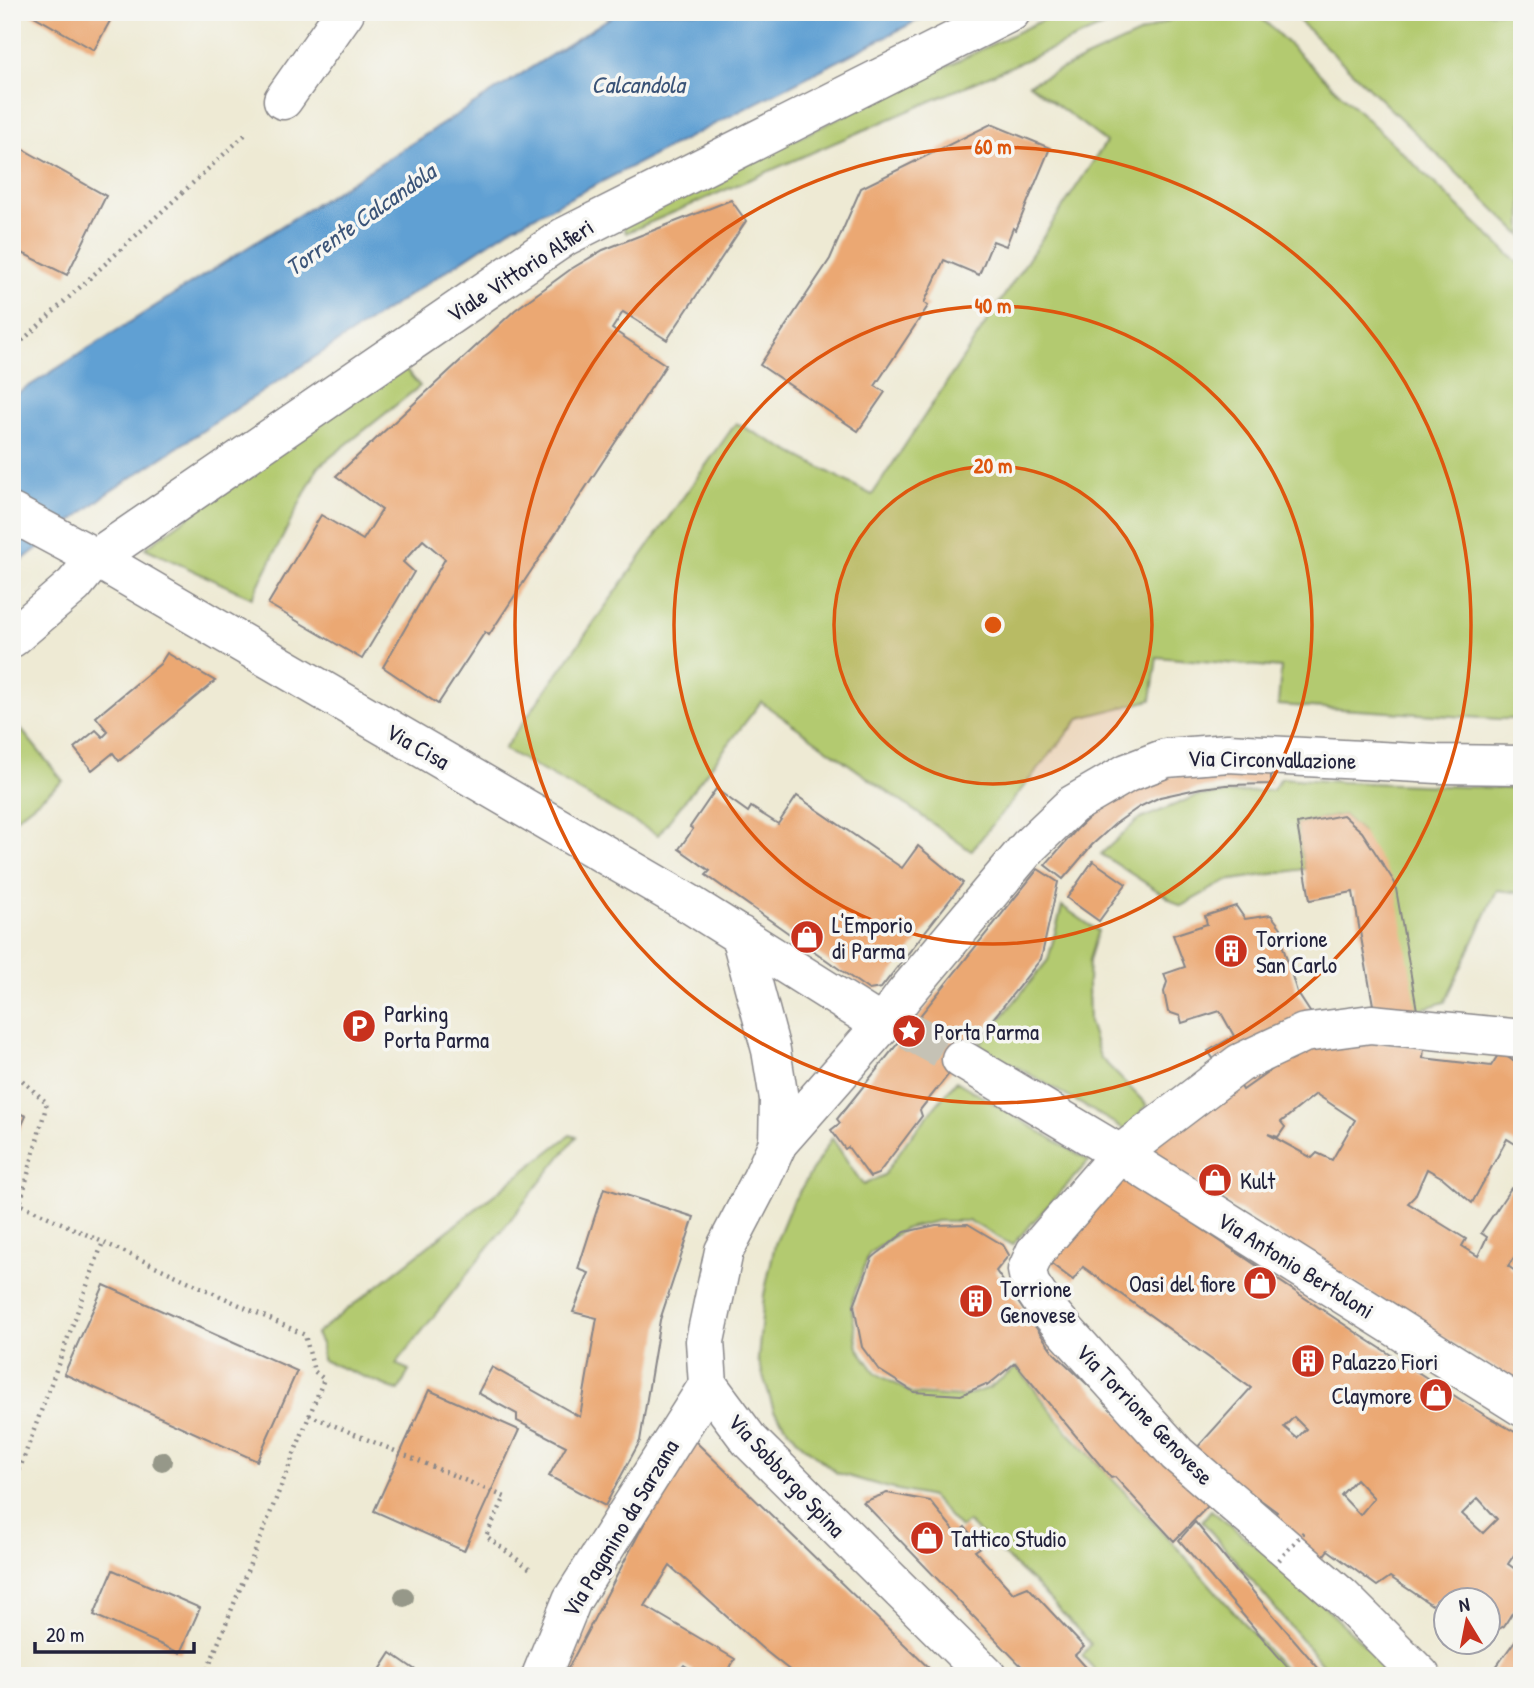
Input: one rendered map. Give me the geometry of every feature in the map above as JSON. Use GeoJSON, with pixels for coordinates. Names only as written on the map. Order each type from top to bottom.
{"type":"FeatureCollection","features":[{"type":"Feature","properties":{"kind":"street"},"geometry":{"type":"LineString","coordinates":[[283,100],[345,12]]}},
{"type":"Feature","properties":{"kind":"street","name":"Viale Vittorio Alfieri"},"geometry":{"type":"LineString","coordinates":[[12,638],[74,585],[96,558],[564,237],[1011,12]]}},
{"type":"Feature","properties":{"kind":"street","name":"Via Cisa"},"geometry":{"type":"LineString","coordinates":[[12,513],[96,558],[896,1028]]}},
{"type":"Feature","properties":{"kind":"street","name":"Via Circonvallazione"},"geometry":{"type":"LineString","coordinates":[[896,1028],[904,995],[1029,846],[1072,805],[1127,773],[1166,758],[1228,753],[1438,764],[1522,765]]}},
{"type":"Feature","properties":{"kind":"street"},"geometry":{"type":"LineString","coordinates":[[740,935],[771,1051],[779,1098],[778,1143]]}},
{"type":"Feature","properties":{"kind":"street","name":"Via Torrione Genovese"},"geometry":{"type":"LineString","coordinates":[[1421,1676],[1290,1547],[1177,1454],[1065,1331],[1030,1284],[1027,1270],[1035,1252],[1120,1154],[1240,1063],[1304,1033],[1371,1024],[1522,1040]]}},
{"type":"Feature","properties":{"kind":"street"},"geometry":{"type":"LineString","coordinates":[[708,1385],[705,1341],[724,1251],[778,1143],[896,1028]]}},
{"type":"Feature","properties":{"kind":"street","name":"Via Antonio Bertoloni"},"geometry":{"type":"LineString","coordinates":[[961,1059],[1120,1154],[1522,1407]]}},
{"type":"Feature","properties":{"kind":"street","name":"Via Paganino da Sarzana"},"geometry":{"type":"LineString","coordinates":[[541,1676],[572,1600],[708,1385]]}},
{"type":"Feature","properties":{"kind":"street","name":"Via Sobborgo Spina"},"geometry":{"type":"LineString","coordinates":[[708,1385],[749,1440],[987,1676]]}},
{"type":"Feature","properties":{"kind":"path"},"geometry":{"type":"LineString","coordinates":[[12,350],[283,100]]}},
{"type":"Feature","properties":{"kind":"path"},"geometry":{"type":"LineString","coordinates":[[12,1071],[47,1104],[20,1204],[305,1335],[314,1371],[324,1379],[205,1676]]}},
{"type":"Feature","properties":{"kind":"path"},"geometry":{"type":"LineString","coordinates":[[12,1490],[103,1242]]}},
{"type":"Feature","properties":{"kind":"path"},"geometry":{"type":"LineString","coordinates":[[309,1415],[505,1497],[486,1536],[572,1600]]}},
{"type":"Feature","properties":{"kind":"green space"},"geometry":{"type":"Polygon","coordinates":[[[1059,12],[1140,12],[626,233],[622,223],[1059,12]]]}},
{"type":"Feature","properties":{"kind":"green space"},"geometry":{"type":"Polygon","coordinates":[[[1187,12],[1255,12],[1522,267],[1522,719],[1278,705],[1281,668],[1157,657],[1151,700],[1080,718],[971,851],[761,702],[658,835],[504,749],[736,423],[872,495],[1106,142],[1029,84],[1187,12]]]}},
{"type":"Feature","properties":{"kind":"green space"},"geometry":{"type":"Polygon","coordinates":[[[1290,12],[1522,12],[1522,236],[1290,12]]]}},
{"type":"Feature","properties":{"kind":"green space"},"geometry":{"type":"Polygon","coordinates":[[[401,364],[420,386],[318,467],[252,598],[145,548],[401,364]]]}},
{"type":"Feature","properties":{"kind":"green space"},"geometry":{"type":"Polygon","coordinates":[[[12,718],[63,781],[12,821],[12,718]]]}},
{"type":"Feature","properties":{"kind":"green space"},"geometry":{"type":"Polygon","coordinates":[[[1281,778],[1522,789],[1522,893],[1497,890],[1445,1002],[1417,1010],[1362,832],[1343,815],[1297,824],[1305,869],[1226,881],[1181,906],[1101,854],[1138,820],[1196,796],[1273,790],[1281,778]]]}},
{"type":"Feature","properties":{"kind":"green space"},"geometry":{"type":"Polygon","coordinates":[[[1062,906],[1098,931],[1089,960],[1089,1022],[1100,1057],[1147,1105],[1126,1130],[979,1045],[1048,960],[1062,906]]]}},
{"type":"Feature","properties":{"kind":"green space"},"geometry":{"type":"Polygon","coordinates":[[[956,1081],[1089,1161],[1012,1245],[969,1221],[937,1221],[904,1229],[869,1254],[851,1304],[858,1348],[876,1373],[913,1394],[961,1397],[989,1388],[1017,1367],[1069,1433],[1183,1554],[1290,1676],[1101,1676],[1082,1656],[1091,1644],[1034,1583],[968,1522],[960,1528],[931,1497],[837,1473],[799,1442],[774,1411],[758,1359],[764,1295],[775,1244],[791,1205],[832,1138],[863,1185],[884,1175],[907,1141],[956,1081]]]}},
{"type":"Feature","properties":{"kind":"green space"},"geometry":{"type":"Polygon","coordinates":[[[570,1135],[576,1137],[396,1364],[409,1370],[399,1391],[322,1360],[321,1344],[316,1334],[570,1135]]]}},
{"type":"Feature","properties":{"kind":"green space"},"geometry":{"type":"Polygon","coordinates":[[[1211,1510],[1280,1565],[1398,1676],[1332,1676],[1202,1521],[1211,1510]]]}},
{"type":"Feature","properties":{"kind":"water","name":"Calcandola"},"geometry":{"type":"Polygon","coordinates":[[[619,12],[934,12],[513,227],[108,493],[12,568],[12,397],[619,12]]]}},
{"type":"Feature","properties":{"kind":"building"},"geometry":{"type":"Polygon","coordinates":[[[27,12],[115,12],[94,50],[27,12]]]}},
{"type":"Feature","properties":{"kind":"building"},"geometry":{"type":"Polygon","coordinates":[[[991,124],[1050,148],[1016,230],[1013,228],[1006,246],[993,241],[979,275],[944,260],[924,303],[928,306],[875,386],[885,392],[858,431],[760,365],[830,259],[861,188],[991,124]]]}},
{"type":"Feature","properties":{"kind":"building"},"geometry":{"type":"Polygon","coordinates":[[[12,143],[106,196],[67,275],[14,249],[18,240],[12,237],[12,143]]]}},
{"type":"Feature","properties":{"kind":"building"},"geometry":{"type":"Polygon","coordinates":[[[731,200],[746,221],[667,340],[623,312],[612,329],[666,365],[489,635],[485,632],[438,704],[383,667],[445,559],[423,540],[403,562],[414,572],[362,659],[268,604],[321,515],[363,540],[382,510],[336,476],[515,310],[571,269],[603,250],[731,200]]]}},
{"type":"Feature","properties":{"kind":"building"},"geometry":{"type":"Polygon","coordinates":[[[167,653],[215,681],[119,761],[113,753],[92,770],[74,748],[96,730],[103,737],[108,732],[96,717],[160,664],[167,653]]]}},
{"type":"Feature","properties":{"kind":"building"},"geometry":{"type":"Polygon","coordinates":[[[1271,769],[1271,784],[1201,788],[1160,797],[1139,807],[1092,845],[1063,879],[1045,865],[1101,806],[1151,778],[1271,769]]]}},
{"type":"Feature","properties":{"kind":"building"},"geometry":{"type":"Polygon","coordinates":[[[716,789],[748,812],[751,807],[778,824],[797,796],[902,868],[918,846],[963,883],[881,988],[869,990],[706,875],[710,871],[679,849],[693,829],[690,827],[716,789]]]}},
{"type":"Feature","properties":{"kind":"building"},"geometry":{"type":"Polygon","coordinates":[[[1343,815],[1362,832],[1395,883],[1417,1010],[1373,1005],[1353,892],[1310,900],[1297,824],[1343,815]]]}},
{"type":"Feature","properties":{"kind":"building"},"geometry":{"type":"Polygon","coordinates":[[[1093,861],[1126,884],[1099,921],[1067,898],[1093,861]]]}},
{"type":"Feature","properties":{"kind":"building"},"geometry":{"type":"Polygon","coordinates":[[[1038,869],[1058,882],[1041,959],[920,1110],[922,1116],[878,1174],[870,1177],[848,1147],[845,1149],[831,1130],[840,1123],[837,1119],[1038,869]]]}},
{"type":"Feature","properties":{"kind":"building","name":"Torrione San Carlo"},"geometry":{"type":"Polygon","coordinates":[[[1236,906],[1245,919],[1271,915],[1281,928],[1279,934],[1297,992],[1312,1015],[1217,1064],[1208,1051],[1234,1036],[1220,1011],[1182,1023],[1180,1016],[1168,1012],[1164,992],[1167,982],[1164,974],[1185,967],[1173,935],[1207,924],[1205,916],[1236,906]]]}},
{"type":"Feature","properties":{"kind":"building"},"geometry":{"type":"Polygon","coordinates":[[[1344,1038],[1424,1048],[1423,1058],[1491,1066],[1500,1052],[1522,1067],[1522,1148],[1507,1139],[1472,1203],[1443,1178],[1427,1169],[1415,1196],[1408,1203],[1466,1239],[1462,1246],[1478,1256],[1487,1237],[1481,1233],[1511,1188],[1522,1195],[1522,1257],[1517,1253],[1508,1266],[1522,1276],[1522,1384],[1362,1288],[1144,1150],[1240,1085],[1243,1090],[1277,1066],[1272,1063],[1344,1038]],[[1316,1094],[1281,1122],[1285,1127],[1278,1137],[1268,1134],[1312,1158],[1317,1153],[1332,1160],[1355,1120],[1316,1094]]]}},
{"type":"Feature","properties":{"kind":"building"},"geometry":{"type":"Polygon","coordinates":[[[12,1110],[26,1116],[12,1147],[12,1110]]]}},
{"type":"Feature","properties":{"kind":"building"},"geometry":{"type":"Polygon","coordinates":[[[1116,1173],[1360,1335],[1522,1436],[1522,1552],[1518,1549],[1508,1564],[1522,1574],[1522,1609],[1517,1605],[1502,1627],[1502,1586],[1432,1586],[1432,1605],[1390,1577],[1377,1586],[1328,1550],[1319,1561],[1269,1522],[1277,1512],[1194,1451],[1251,1388],[1083,1267],[1073,1280],[1041,1256],[1116,1173]],[[1294,1417],[1284,1427],[1297,1438],[1306,1429],[1294,1417]],[[1356,1479],[1341,1495],[1360,1515],[1374,1498],[1356,1479]],[[1478,1498],[1462,1514],[1483,1533],[1497,1519],[1478,1498]]]}},
{"type":"Feature","properties":{"kind":"building"},"geometry":{"type":"Polygon","coordinates":[[[604,1188],[694,1217],[660,1320],[640,1441],[605,1506],[549,1476],[566,1446],[517,1421],[517,1414],[478,1393],[492,1367],[580,1417],[597,1318],[573,1312],[589,1273],[578,1269],[604,1188]]]}},
{"type":"Feature","properties":{"kind":"building"},"geometry":{"type":"Polygon","coordinates":[[[968,1224],[1003,1245],[1009,1255],[996,1271],[1054,1353],[1212,1502],[1174,1541],[1115,1477],[1111,1478],[1015,1363],[987,1386],[986,1384],[961,1395],[914,1392],[879,1370],[862,1347],[854,1306],[872,1258],[905,1232],[936,1225],[968,1224]]]}},
{"type":"Feature","properties":{"kind":"building"},"geometry":{"type":"Polygon","coordinates":[[[104,1285],[297,1371],[257,1461],[64,1374],[104,1285]]]}},
{"type":"Feature","properties":{"kind":"building"},"geometry":{"type":"Polygon","coordinates":[[[429,1390],[519,1430],[464,1551],[374,1511],[429,1390]]]}},
{"type":"Feature","properties":{"kind":"building"},"geometry":{"type":"Polygon","coordinates":[[[696,1442],[937,1676],[797,1676],[670,1566],[645,1606],[735,1659],[725,1676],[701,1676],[684,1665],[676,1676],[564,1676],[686,1444],[696,1442]]]}},
{"type":"Feature","properties":{"kind":"building"},"geometry":{"type":"Polygon","coordinates":[[[887,1493],[930,1501],[957,1534],[965,1527],[981,1547],[975,1551],[1013,1593],[1028,1587],[1084,1647],[1075,1655],[1094,1676],[1031,1676],[863,1502],[887,1493]]]}},
{"type":"Feature","properties":{"kind":"building"},"geometry":{"type":"Polygon","coordinates":[[[1195,1522],[1325,1676],[1295,1676],[1179,1540],[1195,1522]]]}},
{"type":"Feature","properties":{"kind":"building"},"geometry":{"type":"Polygon","coordinates":[[[113,1570],[200,1608],[180,1653],[94,1615],[113,1570]]]}},
{"type":"Feature","properties":{"kind":"building"},"geometry":{"type":"Polygon","coordinates":[[[1522,1631],[1522,1676],[1493,1676],[1491,1674],[1522,1631]]]}},
{"type":"Feature","properties":{"kind":"building"},"geometry":{"type":"Polygon","coordinates":[[[391,1653],[424,1676],[376,1676],[391,1653]]]}},
{"type":"Feature","properties":{"kind":"tunnel"},"geometry":{"type":"LineString","coordinates":[[909,1031],[961,1059]]}},
{"type":"Feature","properties":{"kind":"place","name":"L'Emporio di Parma"},"geometry":{"type":"Point","coordinates":[807,937]}},
{"type":"Feature","properties":{"kind":"place","name":"Torrione San Carlo"},"geometry":{"type":"Point","coordinates":[1231,951]}},
{"type":"Feature","properties":{"kind":"place","name":"Parking Porta Parma"},"geometry":{"type":"Point","coordinates":[359,1026]}},
{"type":"Feature","properties":{"kind":"place","name":"Porta Parma"},"geometry":{"type":"Point","coordinates":[909,1031]}},
{"type":"Feature","properties":{"kind":"place","name":"Kult"},"geometry":{"type":"Point","coordinates":[1215,1180]}},
{"type":"Feature","properties":{"kind":"place","name":"Oasi del fiore"},"geometry":{"type":"Point","coordinates":[1260,1283]}},
{"type":"Feature","properties":{"kind":"place","name":"Torrione Genovese"},"geometry":{"type":"Point","coordinates":[976,1301]}},
{"type":"Feature","properties":{"kind":"place","name":"Palazzo Fiori"},"geometry":{"type":"Point","coordinates":[1308,1361]}},
{"type":"Feature","properties":{"kind":"place","name":"Claymore"},"geometry":{"type":"Point","coordinates":[1436,1395]}},
{"type":"Feature","properties":{"kind":"place","name":"Tattico Studio"},"geometry":{"type":"Point","coordinates":[927,1538]}},
{"type":"Feature","properties":{"kind":"water label","name":"Torrente Calcandola"},"geometry":{"type":"Point","coordinates":[360,219]}}]}
